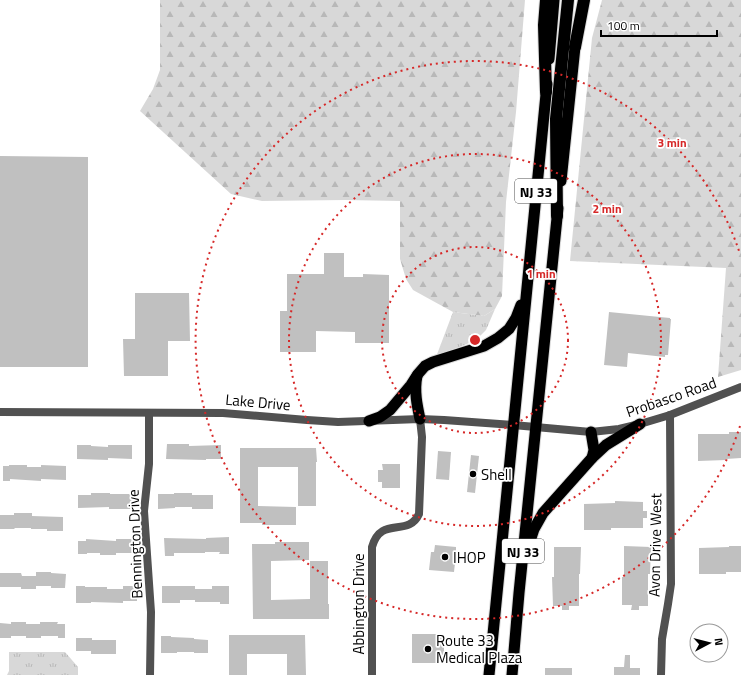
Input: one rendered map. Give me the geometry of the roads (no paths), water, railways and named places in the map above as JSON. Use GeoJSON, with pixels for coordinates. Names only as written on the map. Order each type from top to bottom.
{"type":"FeatureCollection","features":[{"type":"Feature","properties":{"kind":"highway"},"geometry":{"type":"LineString","coordinates":[[546,0],[544,25],[546,92]]}},
{"type":"Feature","properties":{"kind":"highway","name":"NJ 33"},"geometry":{"type":"LineString","coordinates":[[489,675],[554,0]]}},
{"type":"Feature","properties":{"kind":"highway"},"geometry":{"type":"LineString","coordinates":[[557,216],[556,119],[568,0]]}},
{"type":"Feature","properties":{"kind":"highway"},"geometry":{"type":"LineString","coordinates":[[575,47],[584,0]]}},
{"type":"Feature","properties":{"kind":"highway","name":"NJ 33"},"geometry":{"type":"LineString","coordinates":[[512,675],[519,593],[575,47]]}},
{"type":"Feature","properties":{"kind":"highway"},"geometry":{"type":"LineString","coordinates":[[369,421],[380,417],[390,410],[425,366],[433,362],[484,346],[498,338],[509,329],[516,318],[526,289]]}},
{"type":"Feature","properties":{"kind":"highway"},"geometry":{"type":"LineString","coordinates":[[418,374],[416,383],[416,397],[420,419]]}},
{"type":"Feature","properties":{"kind":"highway"},"geometry":{"type":"LineString","coordinates":[[519,593],[529,544],[534,529],[543,513],[592,458],[606,445],[640,424]]}},
{"type":"Feature","properties":{"kind":"highway"},"geometry":{"type":"LineString","coordinates":[[592,432],[594,450],[592,458]]}},
{"type":"Feature","properties":{"kind":"street","name":"Probasco Road"},"geometry":{"type":"LineString","coordinates":[[513,425],[592,432],[620,429],[670,415],[741,387]]}},
{"type":"Feature","properties":{"kind":"street","name":"Lake Drive"},"geometry":{"type":"LineString","coordinates":[[0,412],[223,413],[338,422],[420,419],[513,425]]}},
{"type":"Feature","properties":{"kind":"street","name":"Bennington Drive"},"geometry":{"type":"LineString","coordinates":[[149,413],[149,464],[144,511],[151,612],[150,675]]}},
{"type":"Feature","properties":{"kind":"street","name":"Avon Drive West"},"geometry":{"type":"LineString","coordinates":[[661,675],[662,639],[671,584],[670,415]]}},
{"type":"Feature","properties":{"kind":"street","name":"Abbington Drive"},"geometry":{"type":"LineString","coordinates":[[372,675],[372,547],[377,535],[383,530],[413,523],[420,514],[422,437],[420,419]]}},
{"type":"Feature","properties":{"kind":"place","name":"Shell"},"geometry":{"type":"Point","coordinates":[473,474]}},
{"type":"Feature","properties":{"kind":"place","name":"IHOP"},"geometry":{"type":"Point","coordinates":[445,557]}},
{"type":"Feature","properties":{"kind":"place","name":"Route 33 Medical Plaza"},"geometry":{"type":"Point","coordinates":[428,649]}}]}
